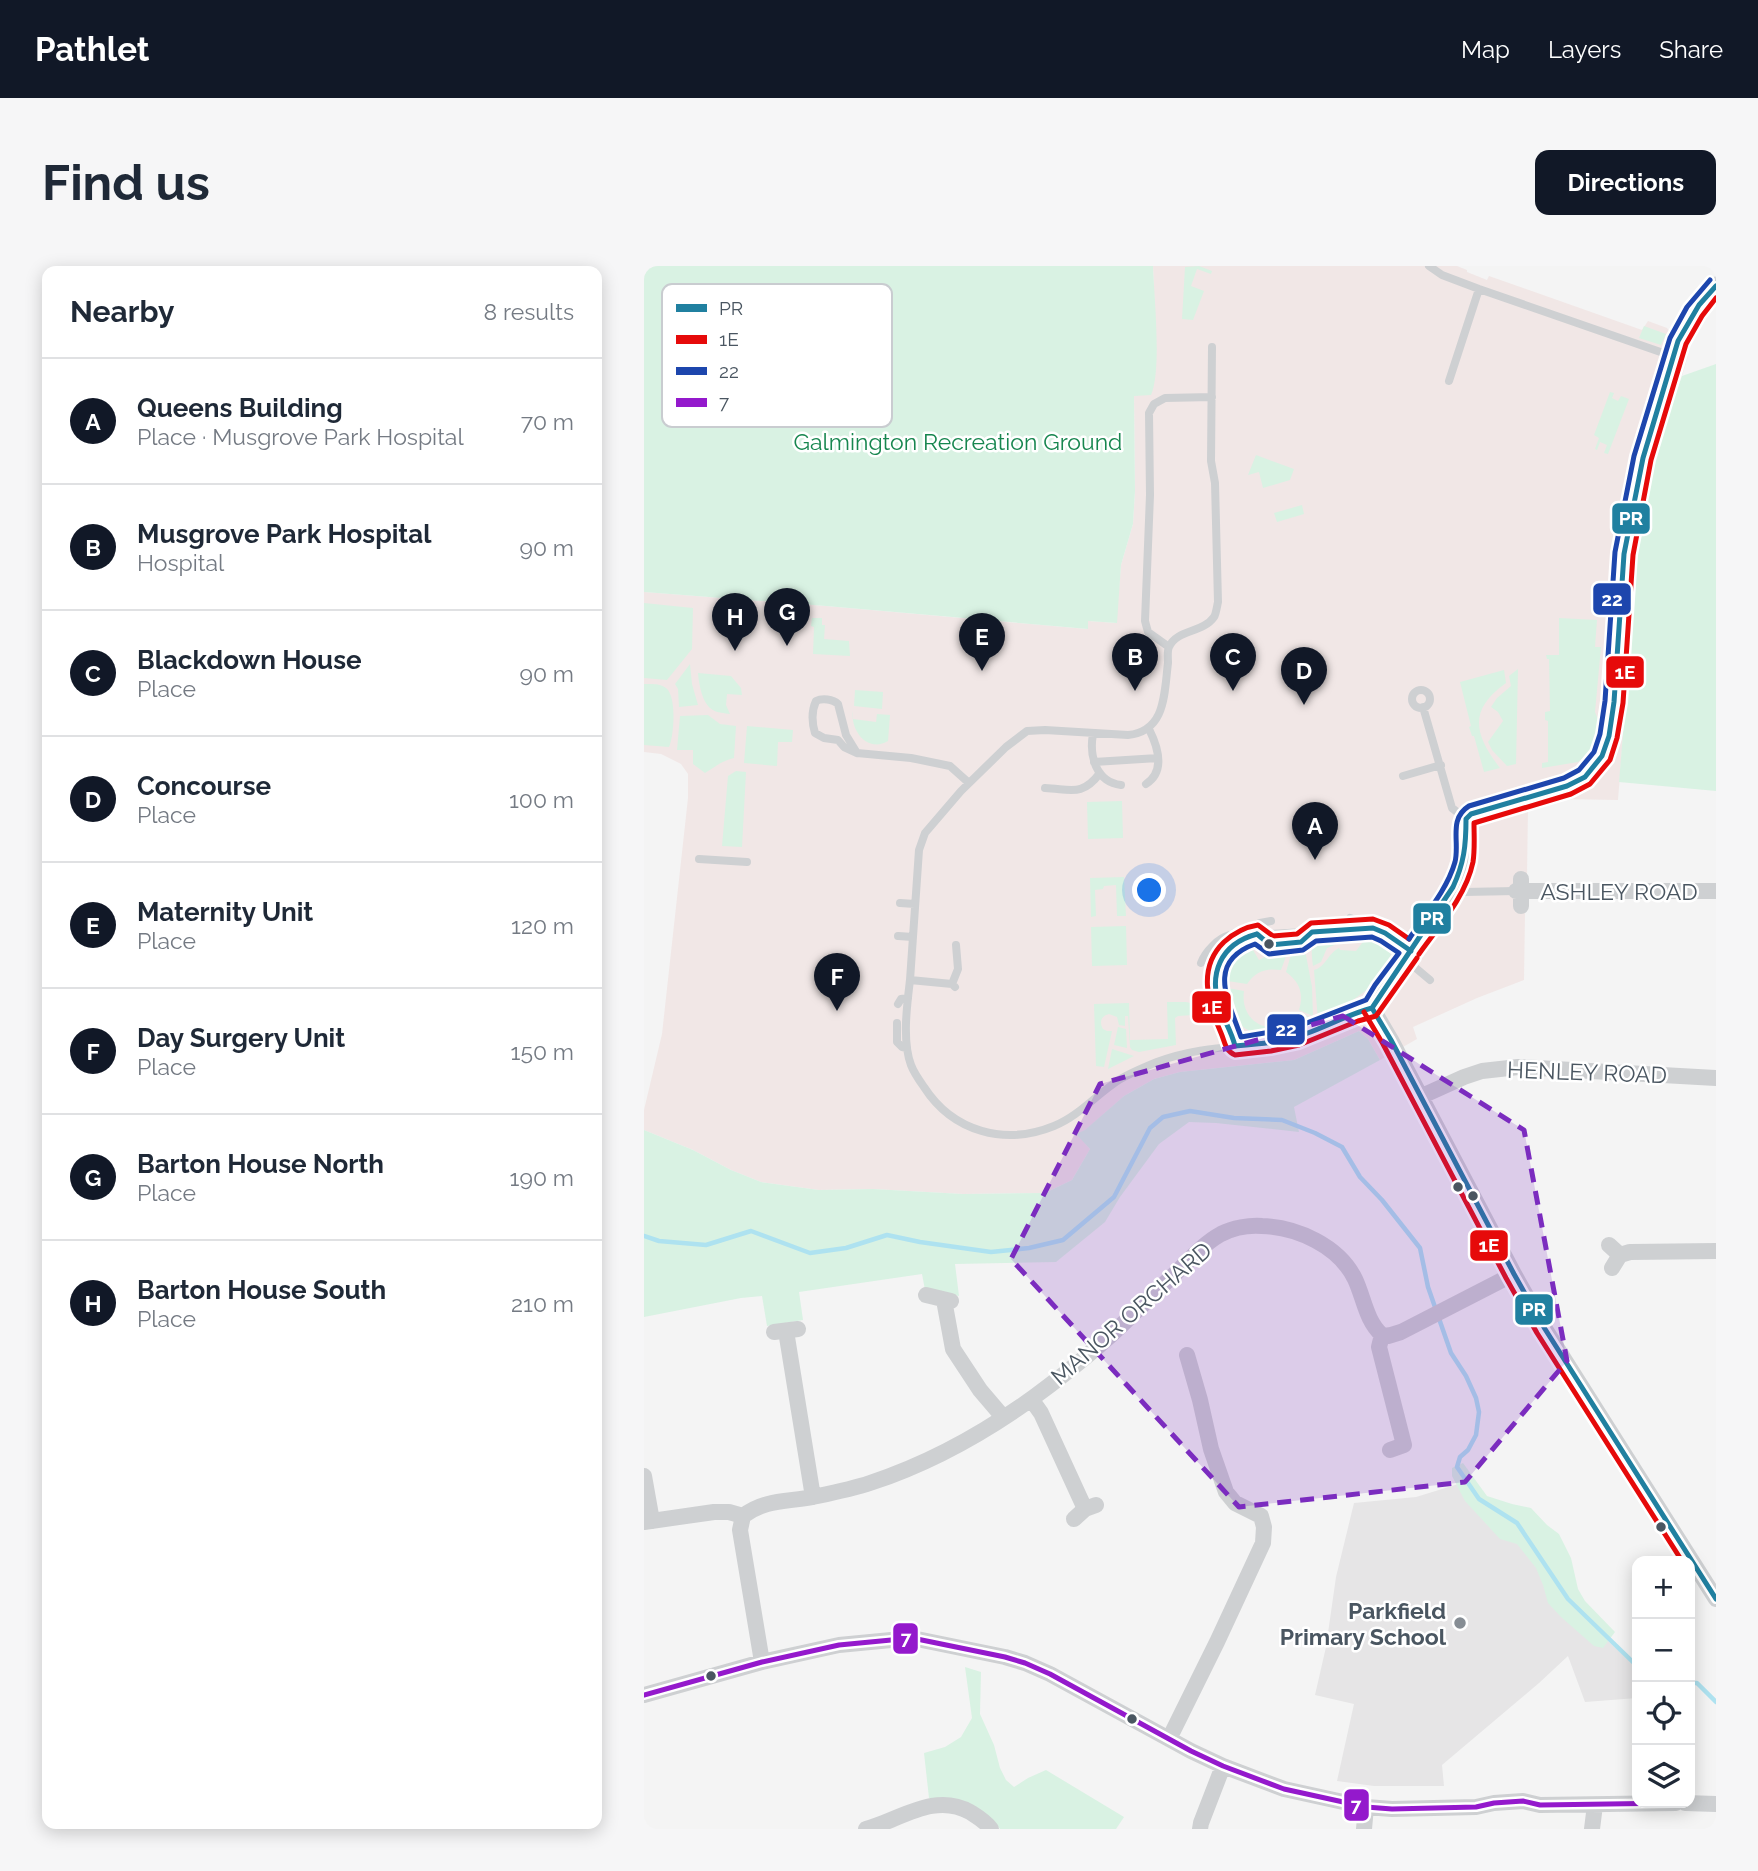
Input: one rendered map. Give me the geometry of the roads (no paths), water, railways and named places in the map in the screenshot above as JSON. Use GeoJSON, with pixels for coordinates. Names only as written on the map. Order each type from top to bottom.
{"type":"FeatureCollection","features":[{"type":"Feature","properties":{"kind":"street"},"geometry":{"type":"LineString","coordinates":[[1716,286],[1705,296],[1686,324],[1673,356],[1643,458],[1624,554],[1614,702],[1609,736],[1602,756],[1586,777],[1567,786],[1471,814],[1466,819],[1466,845],[1462,868],[1453,887],[1372,1008],[1422,1096],[1545,1329],[1716,1600]]}},
{"type":"Feature","properties":{"kind":"street","name":"ASHLEY ROAD"},"geometry":{"type":"LineString","coordinates":[[1520,892],[1716,891]]}},
{"type":"Feature","properties":{"kind":"street","name":"HENLEY ROAD"},"geometry":{"type":"LineString","coordinates":[[1422,1096],[1473,1074],[1518,1067],[1716,1077]]}},
{"type":"Feature","properties":{"kind":"street","name":"MANOR ORCHARD"},"geometry":{"type":"LineString","coordinates":[[648,1521],[714,1512],[743,1516],[766,1503],[813,1497],[868,1484],[941,1454],[1003,1418],[1086,1358],[1203,1248],[1222,1234],[1234,1229],[1261,1226],[1279,1228],[1326,1247],[1346,1266],[1354,1278],[1370,1321],[1382,1335],[1380,1354],[1404,1445],[1390,1450]]}},
{"type":"Feature","properties":{"kind":"street"},"geometry":{"type":"LineString","coordinates":[[1614,1256],[1630,1252],[1716,1251]]}},
{"type":"Feature","properties":{"kind":"street"},"geometry":{"type":"LineString","coordinates":[[1382,1335],[1395,1335],[1514,1274]]}},
{"type":"Feature","properties":{"kind":"street"},"geometry":{"type":"LineString","coordinates":[[926,1295],[947,1301],[953,1349],[979,1390],[1003,1418]]}},
{"type":"Feature","properties":{"kind":"street"},"geometry":{"type":"LineString","coordinates":[[786,1331],[813,1497]]}},
{"type":"Feature","properties":{"kind":"street"},"geometry":{"type":"LineString","coordinates":[[1170,1739],[1263,1543],[1264,1527],[1261,1516],[1235,1503],[1226,1492],[1211,1449],[1187,1356]]}},
{"type":"Feature","properties":{"kind":"street"},"geometry":{"type":"LineString","coordinates":[[1031,1399],[1041,1413],[1085,1511]]}},
{"type":"Feature","properties":{"kind":"street"},"geometry":{"type":"LineString","coordinates":[[1195,1454],[1211,1449]]}},
{"type":"Feature","properties":{"kind":"street"},"geometry":{"type":"LineString","coordinates":[[644,1476],[648,1521]]}},
{"type":"Feature","properties":{"kind":"street"},"geometry":{"type":"LineString","coordinates":[[743,1516],[740,1530],[762,1662]]}},
{"type":"Feature","properties":{"kind":"street"},"geometry":{"type":"LineString","coordinates":[[644,1695],[762,1662],[839,1645],[912,1638],[1025,1663],[1223,1766],[1284,1789],[1366,1807],[1392,1809],[1476,1807],[1522,1801],[1540,1805],[1632,1804]]}},
{"type":"Feature","properties":{"kind":"street"},"geometry":{"type":"LineString","coordinates":[[1200,1829],[1223,1766]]}},
{"type":"Feature","properties":{"kind":"street"},"geometry":{"type":"LineString","coordinates":[[1695,1803],[1716,1804]]}},
{"type":"Feature","properties":{"kind":"street"},"geometry":{"type":"LineString","coordinates":[[866,1829],[936,1804],[960,1807],[985,1821],[990,1829]]}},
{"type":"Feature","properties":{"kind":"street"},"geometry":{"type":"LineString","coordinates":[[1592,1829],[1595,1805]]}},
{"type":"Feature","properties":{"kind":"street"},"geometry":{"type":"LineString","coordinates":[[1364,1829],[1366,1807]]}},
{"type":"Feature","properties":{"kind":"lane"},"geometry":{"type":"LineString","coordinates":[[1429,266],[1442,275],[1479,289],[1673,356]]}},
{"type":"Feature","properties":{"kind":"lane"},"geometry":{"type":"LineString","coordinates":[[1449,381],[1479,289]]}},
{"type":"Feature","properties":{"kind":"lane"},"geometry":{"type":"LineString","coordinates":[[1212,346],[1211,461],[1215,483],[1218,602],[1214,617],[1201,628],[1181,635],[1169,647],[1160,713],[1149,729],[1128,735],[1027,731],[1006,747],[969,783],[925,833],[919,849],[906,1048],[916,1076],[938,1107],[952,1118],[987,1133],[1018,1136],[1055,1126],[1120,1079],[1157,1062],[1178,1055],[1292,1039],[1357,1011],[1372,1008]]}},
{"type":"Feature","properties":{"kind":"lane"},"geometry":{"type":"LineString","coordinates":[[1169,647],[1148,632],[1145,621],[1150,495],[1149,413],[1154,404],[1165,398],[1212,397]]}},
{"type":"Feature","properties":{"kind":"lane"},"geometry":{"type":"LineString","coordinates":[[857,752],[846,734],[838,704],[824,699],[816,701],[813,726],[815,733],[824,738],[838,740],[844,747],[857,752],[911,758],[950,766],[969,783]]}},
{"type":"Feature","properties":{"kind":"lane"},"geometry":{"type":"LineString","coordinates":[[1423,707],[1452,807],[1466,819]]}},
{"type":"Feature","properties":{"kind":"lane"},"geometry":{"type":"LineString","coordinates":[[1146,784],[1158,769],[1154,739],[1149,729]]}},
{"type":"Feature","properties":{"kind":"lane"},"geometry":{"type":"LineString","coordinates":[[1093,734],[1091,741],[1096,768],[1109,782],[1121,785]]}},
{"type":"Feature","properties":{"kind":"lane"},"geometry":{"type":"LineString","coordinates":[[1094,762],[1158,758]]}},
{"type":"Feature","properties":{"kind":"lane"},"geometry":{"type":"LineString","coordinates":[[1403,775],[1440,765]]}},
{"type":"Feature","properties":{"kind":"lane"},"geometry":{"type":"LineString","coordinates":[[1045,788],[1080,790],[1088,787],[1100,773]]}},
{"type":"Feature","properties":{"kind":"lane"},"geometry":{"type":"LineString","coordinates":[[699,859],[747,862]]}},
{"type":"Feature","properties":{"kind":"lane"},"geometry":{"type":"LineString","coordinates":[[1453,887],[1464,892],[1520,892]]}},
{"type":"Feature","properties":{"kind":"lane"},"geometry":{"type":"LineString","coordinates":[[900,903],[915,904]]}},
{"type":"Feature","properties":{"kind":"lane"},"geometry":{"type":"LineString","coordinates":[[1350,918],[1385,933],[1430,980]]}},
{"type":"Feature","properties":{"kind":"lane"},"geometry":{"type":"LineString","coordinates":[[1201,963],[1213,945],[1230,935],[1269,921],[1253,935],[1230,947],[1220,961],[1215,978],[1220,1007],[1234,1046]]}},
{"type":"Feature","properties":{"kind":"lane"},"geometry":{"type":"LineString","coordinates":[[1230,935],[1253,935],[1270,945],[1301,942],[1312,932],[1373,928]]}},
{"type":"Feature","properties":{"kind":"lane"},"geometry":{"type":"LineString","coordinates":[[898,936],[912,937]]}},
{"type":"Feature","properties":{"kind":"lane"},"geometry":{"type":"LineString","coordinates":[[910,980],[953,986],[958,969],[956,945]]}},
{"type":"Feature","properties":{"kind":"lane"},"geometry":{"type":"LineString","coordinates":[[898,1004],[901,999],[908,998]]}},
{"type":"Feature","properties":{"kind":"lane"},"geometry":{"type":"LineString","coordinates":[[1204,1003],[1212,1016],[1224,1018]]}},
{"type":"Feature","properties":{"kind":"lane"},"geometry":{"type":"LineString","coordinates":[[897,1024],[897,1042],[906,1048]]}},
{"type":"Feature","properties":{"kind":"waterway"},"geometry":{"type":"LineString","coordinates":[[644,1236],[659,1241],[706,1245],[751,1231],[810,1253],[846,1248],[887,1235],[991,1252],[1029,1248],[1063,1240],[1114,1197],[1150,1128],[1163,1117],[1190,1111],[1234,1118],[1282,1120],[1315,1133],[1342,1147],[1360,1177],[1420,1248],[1428,1287],[1451,1353],[1466,1376],[1479,1412],[1476,1435],[1468,1450],[1460,1457],[1457,1467],[1479,1499],[1517,1523],[1568,1599],[1632,1661]]}},
{"type":"Feature","properties":{"kind":"waterway"},"geometry":{"type":"LineString","coordinates":[[1695,1683],[1716,1702]]}},
{"type":"Feature","properties":{"kind":"place","name":"Barton House North"},"geometry":{"type":"Point","coordinates":[787,646]}},
{"type":"Feature","properties":{"kind":"place","name":"Barton House South"},"geometry":{"type":"Point","coordinates":[735,651]}},
{"type":"Feature","properties":{"kind":"place","name":"Maternity Unit"},"geometry":{"type":"Point","coordinates":[982,671]}},
{"type":"Feature","properties":{"kind":"place","name":"Musgrove Park Hospital"},"geometry":{"type":"Point","coordinates":[1135,691]}},
{"type":"Feature","properties":{"kind":"place","name":"Blackdown House"},"geometry":{"type":"Point","coordinates":[1233,691]}},
{"type":"Feature","properties":{"kind":"place","name":"Concourse"},"geometry":{"type":"Point","coordinates":[1304,705]}},
{"type":"Feature","properties":{"kind":"place","name":"Queens Building"},"geometry":{"type":"Point","coordinates":[1315,860]}},
{"type":"Feature","properties":{"kind":"place","name":"Day Surgery Unit"},"geometry":{"type":"Point","coordinates":[837,1011]}},
{"type":"Feature","properties":{"kind":"place","name":"Parkfield Primary School"},"geometry":{"type":"Point","coordinates":[1460,1623]}},
{"type":"Feature","properties":{"kind":"park label","name":"Galmington Recreation Ground"},"geometry":{"type":"Point","coordinates":[958,441]}}]}
